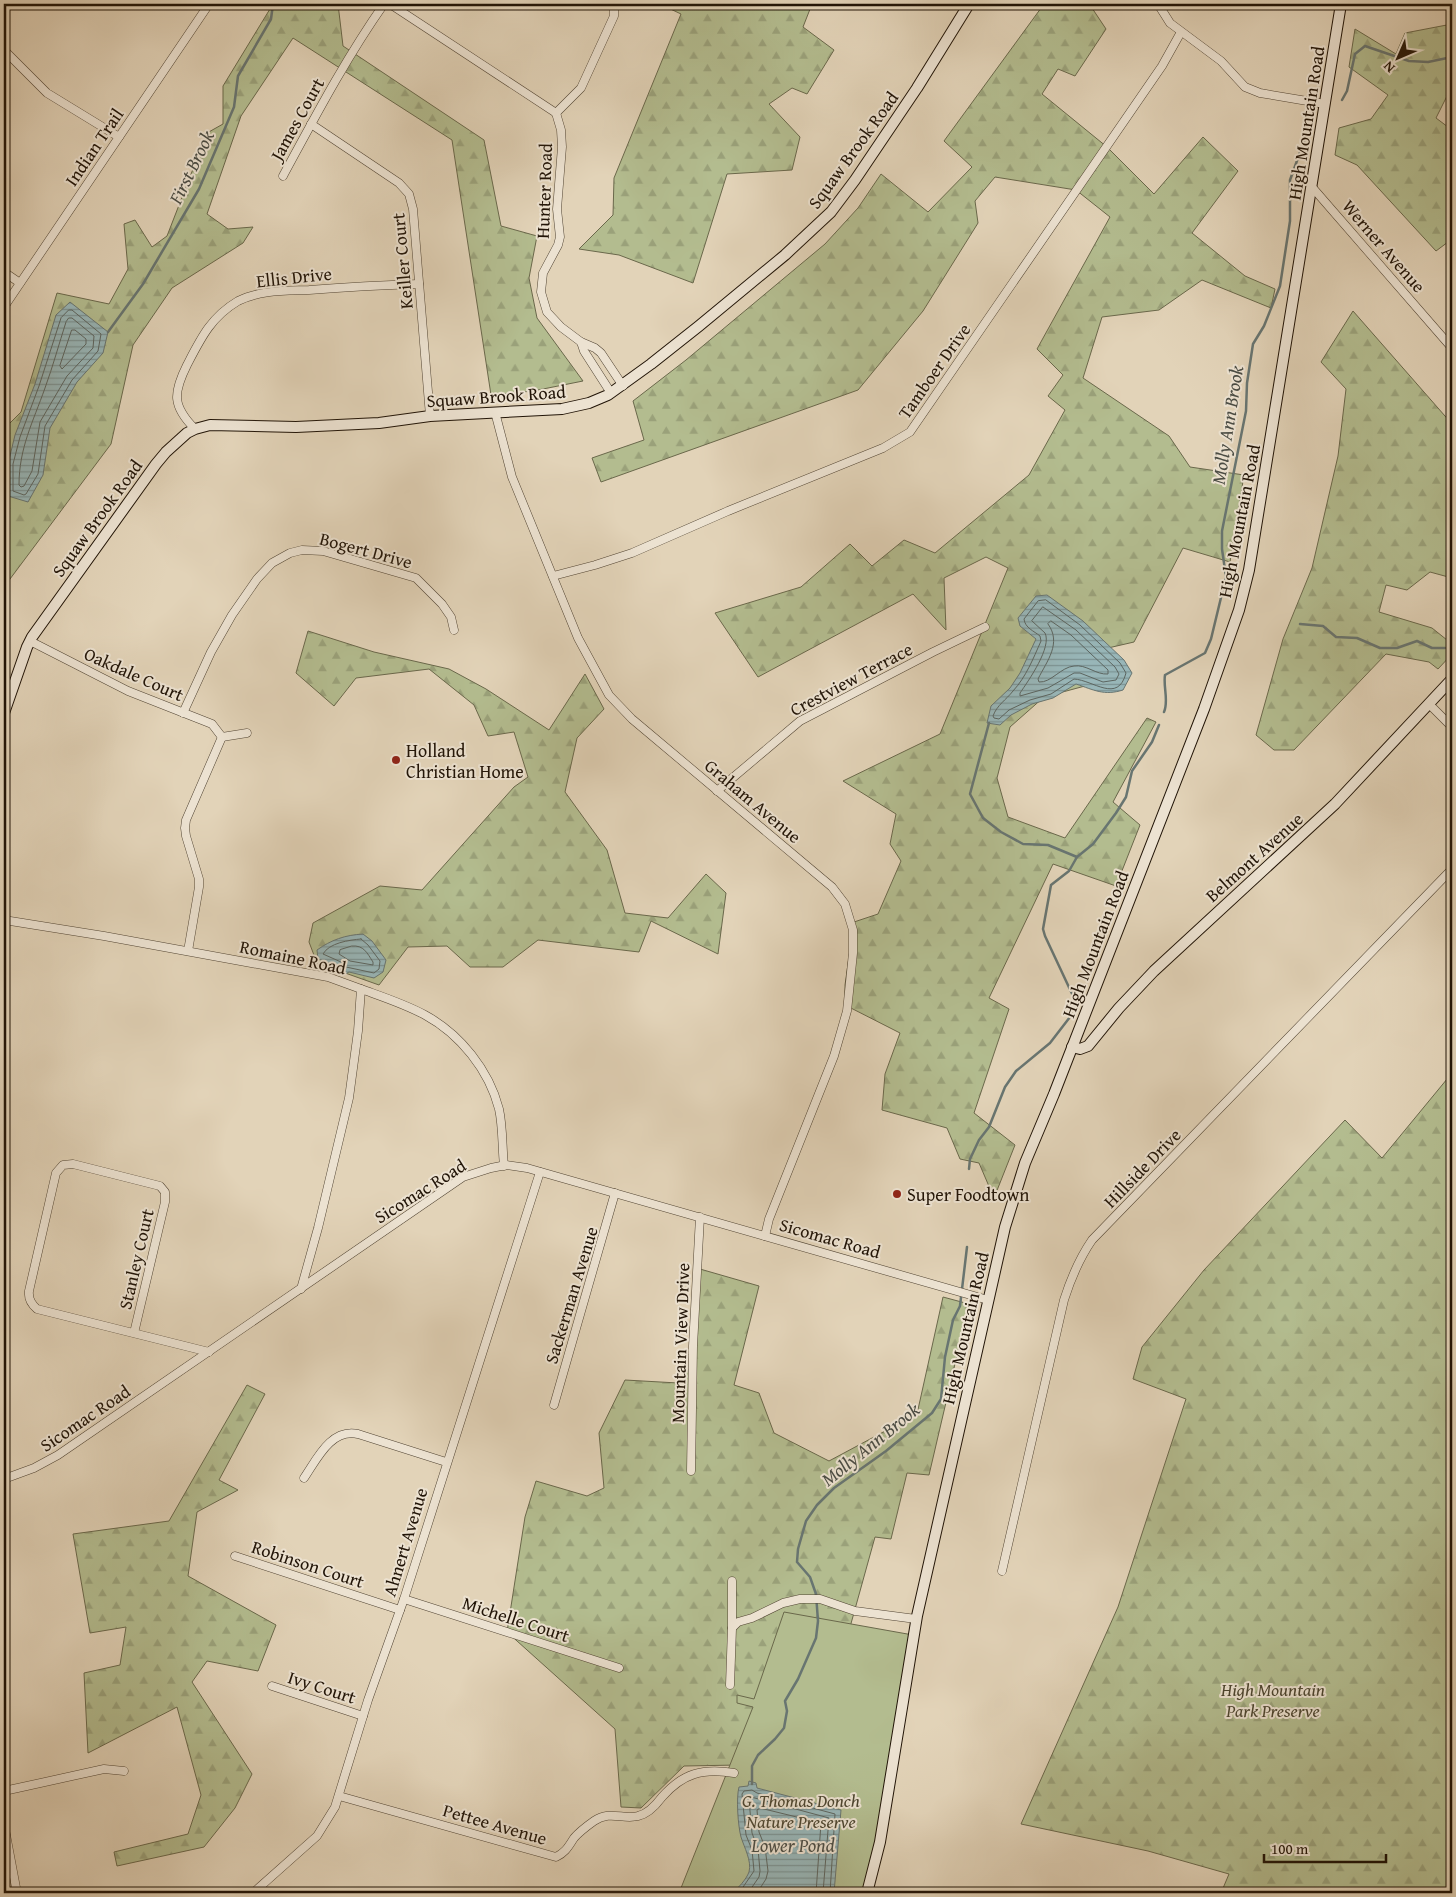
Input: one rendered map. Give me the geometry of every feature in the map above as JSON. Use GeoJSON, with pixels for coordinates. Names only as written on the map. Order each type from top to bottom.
{"type":"FeatureCollection","features":[{"type":"Feature","properties":{"kind":"street","name":"Indian Trail"},"geometry":{"type":"LineString","coordinates":[[4,307],[209,4]]}},
{"type":"Feature","properties":{"kind":"street","name":"James Court"},"geometry":{"type":"LineString","coordinates":[[283,176],[338,76],[384,4]]}},
{"type":"Feature","properties":{"kind":"street"},"geometry":{"type":"LineString","coordinates":[[390,4],[556,112],[575,96],[580,88],[614,16],[614,4]]}},
{"type":"Feature","properties":{"kind":"street","name":"Squaw Brook Road"},"geometry":{"type":"LineString","coordinates":[[4,713],[30,641],[48,613],[156,464],[166,452],[187,434],[195,429],[221,424],[296,427],[363,424],[430,416],[570,408],[589,403],[611,393],[623,386],[706,320],[792,248],[831,212],[917,88],[969,4]]}},
{"type":"Feature","properties":{"kind":"street"},"geometry":{"type":"LineString","coordinates":[[1158,4],[1165,17],[1181,32],[1221,61],[1245,87],[1260,93],[1325,104]]}},
{"type":"Feature","properties":{"kind":"street","name":"High Mountain Road"},"geometry":{"type":"LineString","coordinates":[[867,1893],[880,1842],[916,1619],[1013,1197],[1204,709],[1239,610],[1254,549],[1341,4]]}},
{"type":"Feature","properties":{"kind":"street","name":"Tamboer Drive"},"geometry":{"type":"LineString","coordinates":[[553,576],[632,553],[728,511],[883,448],[910,432],[1162,66],[1181,32]]}},
{"type":"Feature","properties":{"kind":"street"},"geometry":{"type":"LineString","coordinates":[[4,50],[47,93],[119,137]]}},
{"type":"Feature","properties":{"kind":"street","name":"Hunter Road"},"geometry":{"type":"LineString","coordinates":[[556,112],[562,139],[557,209],[560,237],[558,245],[543,273],[541,292],[547,312],[561,327],[580,342],[595,348],[623,386]]}},
{"type":"Feature","properties":{"kind":"street","name":"Keiller Court"},"geometry":{"type":"LineString","coordinates":[[311,124],[405,188],[409,194],[413,209],[430,416]]}},
{"type":"Feature","properties":{"kind":"street","name":"Werner Avenue"},"geometry":{"type":"LineString","coordinates":[[1312,187],[1452,348]]}},
{"type":"Feature","properties":{"kind":"street"},"geometry":{"type":"LineString","coordinates":[[4,272],[20,284]]}},
{"type":"Feature","properties":{"kind":"street","name":"Ellis Drive"},"geometry":{"type":"LineString","coordinates":[[195,429],[182,416],[177,393],[178,385],[207,328],[240,300],[272,292],[419,284]]}},
{"type":"Feature","properties":{"kind":"street","name":"Hunter Road"},"geometry":{"type":"LineString","coordinates":[[580,342],[611,393]]}},
{"type":"Feature","properties":{"kind":"street","name":"Graham Avenue"},"geometry":{"type":"LineString","coordinates":[[495,412],[512,477],[578,638],[604,686],[615,702],[717,791],[832,887],[845,904],[853,930],[853,953],[847,1011],[834,1056],[769,1219],[766,1236]]}},
{"type":"Feature","properties":{"kind":"street","name":"Bogert Drive"},"geometry":{"type":"LineString","coordinates":[[183,713],[211,652],[237,608],[264,570],[280,558],[296,551],[312,549],[323,551],[416,578],[442,604],[451,617],[454,630]]}},
{"type":"Feature","properties":{"kind":"street","name":"Crestview Terrace"},"geometry":{"type":"LineString","coordinates":[[717,791],[800,722],[932,652],[985,627]]}},
{"type":"Feature","properties":{"kind":"street","name":"Oakdale Court"},"geometry":{"type":"LineString","coordinates":[[30,641],[128,691],[212,724],[222,736]]}},
{"type":"Feature","properties":{"kind":"street","name":"Belmont Avenue"},"geometry":{"type":"LineString","coordinates":[[1072,1047],[1080,1049],[1088,1046],[1119,1008],[1154,971],[1311,826],[1452,679]]}},
{"type":"Feature","properties":{"kind":"street"},"geometry":{"type":"LineString","coordinates":[[1429,704],[1452,726]]}},
{"type":"Feature","properties":{"kind":"street"},"geometry":{"type":"LineString","coordinates":[[188,951],[199,879],[185,828],[186,820],[222,736],[247,733]]}},
{"type":"Feature","properties":{"kind":"street","name":"Hillside Drive"},"geometry":{"type":"LineString","coordinates":[[1002,1571],[1064,1300],[1075,1268],[1085,1250],[1092,1240],[1452,868]]}},
{"type":"Feature","properties":{"kind":"street","name":"Romaine Road"},"geometry":{"type":"LineString","coordinates":[[4,920],[328,977],[361,989],[358,1031],[349,1098],[318,1228],[301,1289]]}},
{"type":"Feature","properties":{"kind":"street"},"geometry":{"type":"LineString","coordinates":[[361,989],[424,1014],[437,1022],[470,1053],[486,1076],[498,1107],[504,1166]]}},
{"type":"Feature","properties":{"kind":"street","name":"Stanley Court"},"geometry":{"type":"LineString","coordinates":[[134,1333],[165,1202],[165,1192],[160,1186],[73,1164],[63,1165],[56,1173],[29,1291],[30,1300],[37,1308],[134,1333],[209,1352]]}},
{"type":"Feature","properties":{"kind":"street","name":"Sicomac Road"},"geometry":{"type":"LineString","coordinates":[[8,1478],[34,1468],[58,1455],[463,1177],[483,1170],[504,1166],[516,1166],[540,1172],[988,1300]]}},
{"type":"Feature","properties":{"kind":"street","name":"Ahnert Avenue"},"geometry":{"type":"LineString","coordinates":[[253,1893],[317,1836],[335,1807],[363,1716],[404,1599],[446,1462],[540,1172]]}},
{"type":"Feature","properties":{"kind":"street","name":"Sackerman Avenue"},"geometry":{"type":"LineString","coordinates":[[554,1405],[615,1193]]}},
{"type":"Feature","properties":{"kind":"street","name":"Mountain View Drive"},"geometry":{"type":"LineString","coordinates":[[691,1471],[693,1346],[700,1217]]}},
{"type":"Feature","properties":{"kind":"street"},"geometry":{"type":"LineString","coordinates":[[304,1478],[331,1441],[339,1435],[348,1433],[358,1434],[446,1462]]}},
{"type":"Feature","properties":{"kind":"street","name":"Robinson Court"},"geometry":{"type":"LineString","coordinates":[[235,1556],[400,1610]]}},
{"type":"Feature","properties":{"kind":"street"},"geometry":{"type":"LineString","coordinates":[[730,1685],[732,1581]]}},
{"type":"Feature","properties":{"kind":"street","name":"Michelle Court"},"geometry":{"type":"LineString","coordinates":[[404,1599],[619,1668]]}},
{"type":"Feature","properties":{"kind":"street"},"geometry":{"type":"LineString","coordinates":[[732,1628],[738,1622],[752,1618],[783,1603],[800,1599],[816,1599],[855,1611],[916,1619]]}},
{"type":"Feature","properties":{"kind":"street","name":"Ivy Court"},"geometry":{"type":"LineString","coordinates":[[272,1686],[363,1716]]}},
{"type":"Feature","properties":{"kind":"street"},"geometry":{"type":"LineString","coordinates":[[4,1792],[104,1769],[124,1771]]}},
{"type":"Feature","properties":{"kind":"street","name":"Pettee Avenue"},"geometry":{"type":"LineString","coordinates":[[339,1796],[556,1857],[565,1853],[585,1827],[597,1819],[609,1815],[637,1817],[646,1813],[675,1784],[687,1776],[724,1772],[734,1774]]}},
{"type":"Feature","properties":{"kind":"street"},"geometry":{"type":"LineString","coordinates":[[4,1824],[17,1893]]}},
{"type":"Feature","properties":{"kind":"street"},"geometry":{"type":"LineString","coordinates":[[4,1873],[13,1872]]}},
{"type":"Feature","properties":{"kind":"green space"},"geometry":{"type":"Polygon","coordinates":[[[273,4],[338,4],[343,46],[484,140],[501,226],[537,236],[529,278],[537,318],[583,381],[533,391],[491,395],[452,140],[293,38],[241,116],[207,214],[228,229],[253,227],[243,243],[172,288],[133,345],[111,444],[4,587],[4,429],[21,412],[57,293],[109,304],[128,269],[124,224],[135,220],[152,247],[167,236],[207,133],[223,124],[223,86],[273,4]]]}},
{"type":"Feature","properties":{"kind":"green space"},"geometry":{"type":"Polygon","coordinates":[[[660,4],[812,4],[803,27],[834,50],[807,94],[792,88],[769,104],[800,137],[792,170],[727,174],[693,283],[619,255],[579,249],[613,215],[614,178],[681,14],[660,4]]]}},
{"type":"Feature","properties":{"kind":"green space"},"geometry":{"type":"Polygon","coordinates":[[[1044,4],[1081,4],[1092,8],[1106,29],[1075,76],[1058,69],[1042,94],[1107,147],[1154,194],[1203,137],[1238,171],[1192,233],[1245,276],[1275,289],[1271,308],[1202,280],[1159,310],[1102,317],[1083,378],[1169,436],[1190,467],[1244,475],[1230,562],[1183,548],[1134,642],[1108,648],[1111,679],[1044,697],[1010,727],[997,778],[1008,817],[1065,838],[1147,718],[1156,722],[1113,802],[1140,825],[1116,886],[1053,864],[989,998],[1009,1009],[974,1113],[1015,1145],[994,1198],[979,1163],[960,1159],[947,1128],[882,1110],[885,1074],[900,1033],[845,1005],[845,985],[854,922],[878,914],[901,861],[890,844],[896,814],[843,781],[940,734],[1008,568],[986,557],[944,578],[946,630],[913,594],[758,677],[715,613],[801,587],[850,544],[872,566],[904,540],[935,553],[1029,475],[1065,410],[1048,396],[1063,375],[1037,349],[1110,217],[1076,190],[995,177],[975,201],[978,223],[923,311],[858,390],[601,482],[592,458],[644,440],[633,401],[686,360],[825,244],[858,208],[881,174],[928,212],[972,167],[944,141],[1044,4]]]}},
{"type":"Feature","properties":{"kind":"green space"},"geometry":{"type":"Polygon","coordinates":[[[1452,24],[1452,86],[1436,118],[1452,130],[1452,239],[1436,251],[1357,165],[1335,155],[1339,128],[1371,119],[1388,95],[1349,67],[1355,29],[1396,54],[1405,33],[1452,24]]]}},
{"type":"Feature","properties":{"kind":"green space"},"geometry":{"type":"Polygon","coordinates":[[[1353,311],[1452,424],[1452,578],[1430,572],[1407,590],[1386,585],[1379,612],[1432,628],[1452,644],[1452,654],[1438,669],[1429,662],[1386,654],[1294,750],[1274,750],[1256,735],[1283,639],[1312,568],[1338,456],[1346,389],[1321,362],[1353,311]]]}},
{"type":"Feature","properties":{"kind":"green space"},"geometry":{"type":"Polygon","coordinates":[[[308,631],[374,652],[449,669],[486,689],[549,730],[585,674],[604,709],[577,738],[565,792],[607,850],[625,913],[668,918],[706,874],[726,893],[718,954],[651,921],[639,952],[538,940],[503,967],[470,967],[447,946],[408,947],[379,985],[317,963],[309,942],[313,923],[380,886],[422,890],[514,787],[528,777],[514,732],[488,736],[474,705],[429,669],[356,678],[334,706],[296,673],[308,631]]]}},
{"type":"Feature","properties":{"kind":"green space","name":"High Mountain Park Preserve"},"geometry":{"type":"Polygon","coordinates":[[[1452,1073],[1452,1893],[1221,1893],[1229,1874],[1148,1851],[1021,1824],[1118,1607],[1186,1399],[1133,1379],[1142,1347],[1204,1270],[1345,1120],[1382,1158],[1452,1073]]]}},
{"type":"Feature","properties":{"kind":"green space"},"geometry":{"type":"Polygon","coordinates":[[[700,1269],[759,1286],[734,1385],[759,1393],[774,1433],[829,1461],[917,1414],[943,1297],[969,1304],[929,1475],[907,1473],[891,1539],[875,1537],[842,1656],[739,1765],[684,1766],[641,1808],[621,1807],[615,1729],[507,1632],[525,1517],[536,1481],[587,1496],[604,1488],[599,1433],[625,1380],[678,1383],[693,1364],[700,1269]]]}},
{"type":"Feature","properties":{"kind":"green space"},"geometry":{"type":"Polygon","coordinates":[[[247,1385],[265,1394],[219,1480],[238,1490],[197,1512],[188,1576],[276,1625],[258,1671],[207,1661],[192,1682],[252,1774],[235,1808],[204,1847],[117,1866],[114,1852],[188,1834],[201,1795],[177,1707],[88,1753],[84,1673],[120,1665],[126,1627],[90,1633],[73,1534],[169,1521],[247,1385]]]}},
{"type":"Feature","properties":{"kind":"green space","name":"G. Thomas Donch Nature Preserve"},"geometry":{"type":"Polygon","coordinates":[[[784,1612],[913,1635],[867,1893],[679,1893],[753,1707],[737,1703],[737,1695],[754,1699],[784,1612]]]}},
{"type":"Feature","properties":{"kind":"water"},"geometry":{"type":"Polygon","coordinates":[[[70,302],[108,332],[103,353],[77,382],[50,428],[43,475],[28,502],[8,496],[8,464],[15,435],[35,384],[56,315],[70,302]]]}},
{"type":"Feature","properties":{"kind":"water"},"geometry":{"type":"Polygon","coordinates":[[[1047,595],[1083,621],[1124,660],[1132,673],[1123,690],[1105,692],[1076,684],[1053,698],[1032,704],[1011,715],[1000,725],[987,723],[991,706],[1010,688],[1020,673],[1036,639],[1020,626],[1018,618],[1036,596],[1047,595]]]}},
{"type":"Feature","properties":{"kind":"water"},"geometry":{"type":"Polygon","coordinates":[[[363,934],[372,941],[386,960],[383,972],[374,978],[349,972],[344,975],[340,974],[340,967],[318,959],[317,950],[328,943],[344,937],[363,934]]]}},
{"type":"Feature","properties":{"kind":"water","name":"Lower Pond"},"geometry":{"type":"Polygon","coordinates":[[[749,1781],[756,1783],[757,1788],[841,1810],[834,1893],[732,1893],[744,1881],[750,1868],[738,1819],[739,1787],[748,1786],[749,1781]]]}},
{"type":"Feature","properties":{"kind":"waterway","name":"First Brook"},"geometry":{"type":"LineString","coordinates":[[108,332],[143,284],[199,189],[234,107],[238,76],[271,19],[273,4]]}},
{"type":"Feature","properties":{"kind":"waterway","name":"Molly Ann Brook"},"geometry":{"type":"LineString","coordinates":[[1342,100],[1347,91],[1355,54],[1365,46],[1409,61],[1428,62],[1452,57]]}},
{"type":"Feature","properties":{"kind":"waterway","name":"Molly Ann Brook"},"geometry":{"type":"LineString","coordinates":[[1164,712],[1166,703],[1165,675],[1205,653],[1211,639],[1226,577],[1222,549],[1222,531],[1246,411],[1247,383],[1253,344],[1264,326],[1280,286],[1290,221],[1290,180],[1310,125]]}},
{"type":"Feature","properties":{"kind":"waterway"},"geometry":{"type":"LineString","coordinates":[[1300,624],[1323,626],[1336,637],[1357,638],[1380,648],[1397,648],[1417,641],[1432,648],[1445,648]]}},
{"type":"Feature","properties":{"kind":"waterway"},"geometry":{"type":"LineString","coordinates":[[989,723],[970,794],[983,818],[1001,832],[1023,844],[1048,845],[1077,857]]}},
{"type":"Feature","properties":{"kind":"waterway","name":"Molly Ann Brook"},"geometry":{"type":"LineString","coordinates":[[969,1169],[970,1159],[979,1140],[989,1127],[1005,1087],[1016,1071],[1050,1043],[1070,1017],[1074,998],[1043,929],[1051,885],[1069,871],[1077,857],[1093,844],[1116,813],[1126,797],[1132,771],[1152,742],[1159,725]]}},
{"type":"Feature","properties":{"kind":"waterway","name":"Molly Ann Brook"},"geometry":{"type":"LineString","coordinates":[[752,1784],[752,1766],[758,1755],[784,1728],[787,1711],[785,1701],[798,1679],[816,1638],[818,1621],[816,1594],[810,1577],[797,1562],[798,1549],[806,1521],[817,1505],[834,1488],[886,1451],[932,1413],[941,1399],[945,1357],[953,1320],[960,1306],[967,1247]]}},
{"type":"Feature","properties":{"kind":"place","name":"Holland Christian Home"},"geometry":{"type":"Point","coordinates":[396,760]}},
{"type":"Feature","properties":{"kind":"place","name":"Super Foodtown"},"geometry":{"type":"Point","coordinates":[897,1194]}}]}
